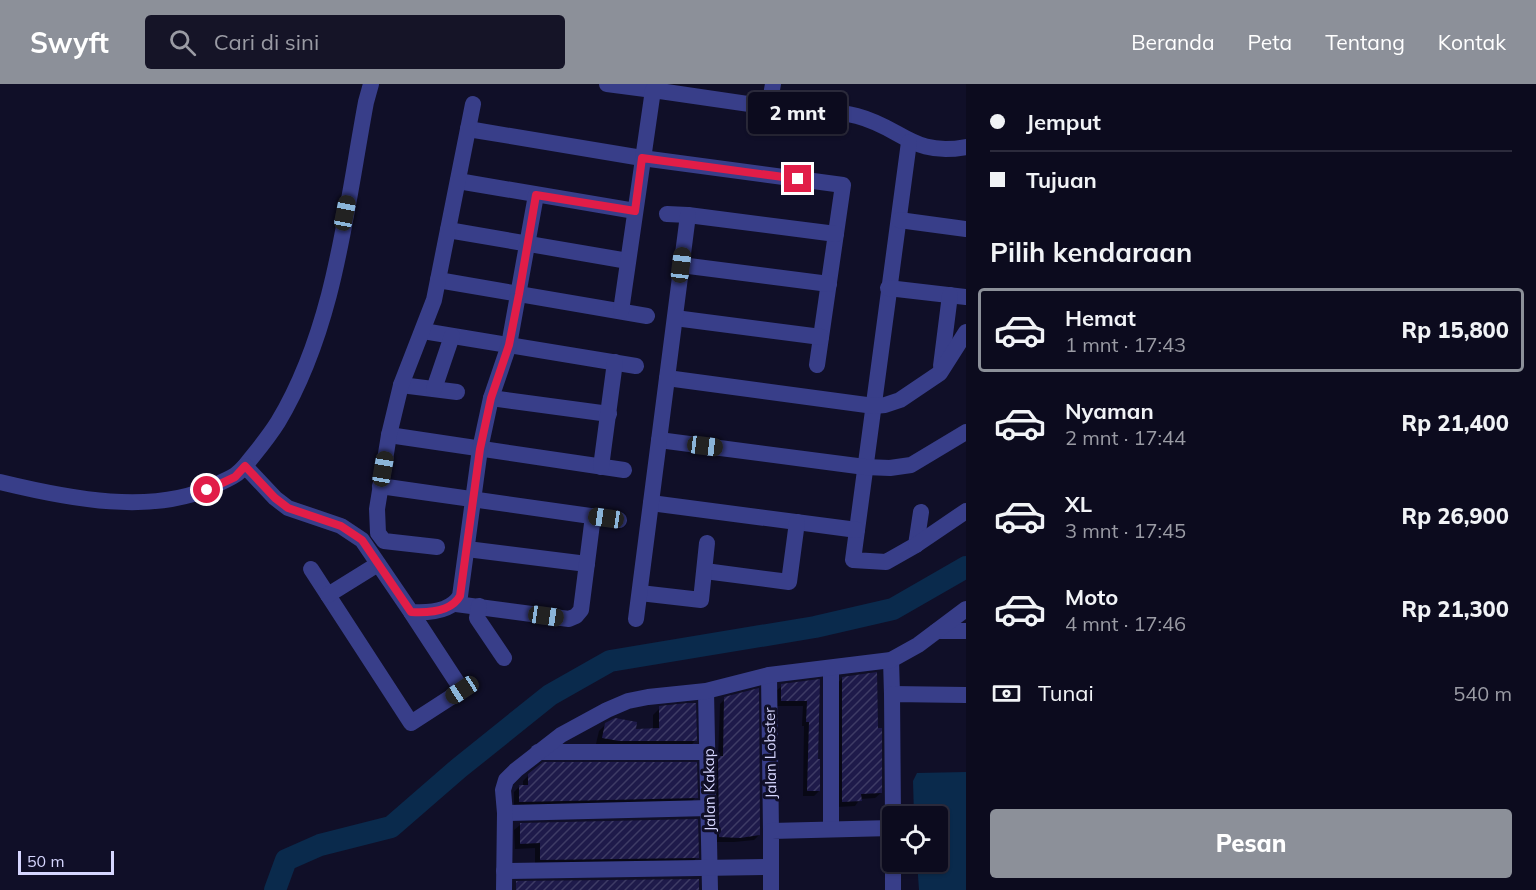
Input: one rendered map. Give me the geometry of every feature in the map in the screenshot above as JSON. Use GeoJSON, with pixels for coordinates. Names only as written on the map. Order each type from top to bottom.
{"type":"FeatureCollection","features":[{"type":"Feature","properties":{"kind":"street"},"geometry":{"type":"LineString","coordinates":[[0,482],[40,492],[99,500],[153,502],[207,490],[235,477],[282,414],[301,377],[323,314],[337,258],[371,84]]}},
{"type":"Feature","properties":{"kind":"street"},"geometry":{"type":"LineString","coordinates":[[607,84],[769,107],[858,116],[885,126],[909,142],[934,150],[966,147]]}},
{"type":"Feature","properties":{"kind":"street"},"geometry":{"type":"LineString","coordinates":[[769,107],[774,84]]}},
{"type":"Feature","properties":{"kind":"street"},"geometry":{"type":"LineString","coordinates":[[621,311],[653,90]]}},
{"type":"Feature","properties":{"kind":"street"},"geometry":{"type":"LineString","coordinates":[[437,547],[384,541],[378,533],[377,509],[389,435],[402,385],[434,300],[473,104]]}},
{"type":"Feature","properties":{"kind":"street"},"geometry":{"type":"LineString","coordinates":[[468,129],[642,158],[843,185],[817,365]]}},
{"type":"Feature","properties":{"kind":"street"},"geometry":{"type":"LineString","coordinates":[[909,142],[853,560],[886,562],[966,511]]}},
{"type":"Feature","properties":{"kind":"street"},"geometry":{"type":"LineString","coordinates":[[458,181],[635,211]]}},
{"type":"Feature","properties":{"kind":"street"},"geometry":{"type":"LineString","coordinates":[[411,612],[448,608],[456,603],[460,596],[480,449],[491,398],[509,345],[536,195]]}},
{"type":"Feature","properties":{"kind":"street"},"geometry":{"type":"LineString","coordinates":[[667,214],[836,234]]}},
{"type":"Feature","properties":{"kind":"street"},"geometry":{"type":"LineString","coordinates":[[636,619],[688,215]]}},
{"type":"Feature","properties":{"kind":"street"},"geometry":{"type":"LineString","coordinates":[[898,220],[966,230]]}},
{"type":"Feature","properties":{"kind":"street"},"geometry":{"type":"LineString","coordinates":[[448,230],[628,261]]}},
{"type":"Feature","properties":{"kind":"street"},"geometry":{"type":"LineString","coordinates":[[681,265],[829,284]]}},
{"type":"Feature","properties":{"kind":"street"},"geometry":{"type":"LineString","coordinates":[[438,280],[647,316]]}},
{"type":"Feature","properties":{"kind":"street"},"geometry":{"type":"LineString","coordinates":[[888,288],[958,296],[940,373]]}},
{"type":"Feature","properties":{"kind":"street"},"geometry":{"type":"LineString","coordinates":[[675,318],[821,337]]}},
{"type":"Feature","properties":{"kind":"street"},"geometry":{"type":"LineString","coordinates":[[423,331],[636,366]]}},
{"type":"Feature","properties":{"kind":"street"},"geometry":{"type":"LineString","coordinates":[[667,378],[874,406],[900,400],[940,373],[966,333]]}},
{"type":"Feature","properties":{"kind":"street"},"geometry":{"type":"LineString","coordinates":[[434,389],[452,336]]}},
{"type":"Feature","properties":{"kind":"street"},"geometry":{"type":"LineString","coordinates":[[601,467],[615,362]]}},
{"type":"Feature","properties":{"kind":"street"},"geometry":{"type":"LineString","coordinates":[[402,385],[457,392]]}},
{"type":"Feature","properties":{"kind":"street"},"geometry":{"type":"LineString","coordinates":[[491,398],[609,414]]}},
{"type":"Feature","properties":{"kind":"street"},"geometry":{"type":"LineString","coordinates":[[659,440],[865,467],[890,468],[911,465],[966,432]]}},
{"type":"Feature","properties":{"kind":"street"},"geometry":{"type":"LineString","coordinates":[[389,435],[624,470]]}},
{"type":"Feature","properties":{"kind":"street"},"geometry":{"type":"LineString","coordinates":[[245,466],[275,498],[288,508],[341,526],[362,540],[462,690],[411,723],[311,569]]}},
{"type":"Feature","properties":{"kind":"street"},"geometry":{"type":"LineString","coordinates":[[380,486],[619,520]]}},
{"type":"Feature","properties":{"kind":"street"},"geometry":{"type":"LineString","coordinates":[[651,503],[857,530]]}},
{"type":"Feature","properties":{"kind":"street"},"geometry":{"type":"LineString","coordinates":[[916,545],[921,512]]}},
{"type":"Feature","properties":{"kind":"street"},"geometry":{"type":"LineString","coordinates":[[456,603],[569,619],[576,616],[581,610],[593,516]]}},
{"type":"Feature","properties":{"kind":"street"},"geometry":{"type":"LineString","coordinates":[[705,571],[789,582],[797,522]]}},
{"type":"Feature","properties":{"kind":"street"},"geometry":{"type":"LineString","coordinates":[[640,593],[701,600],[708,543]]}},
{"type":"Feature","properties":{"kind":"street"},"geometry":{"type":"LineString","coordinates":[[466,549],[587,564]]}},
{"type":"Feature","properties":{"kind":"street"},"geometry":{"type":"LineString","coordinates":[[328,596],[378,564]]}},
{"type":"Feature","properties":{"kind":"street"},"geometry":{"type":"LineString","coordinates":[[479,606],[477,618],[504,658]]}},
{"type":"Feature","properties":{"kind":"street"},"geometry":{"type":"LineString","coordinates":[[504,890],[503,790],[506,780],[561,735],[628,701],[706,690],[769,675],[891,660],[937,631],[966,609]]}},
{"type":"Feature","properties":{"kind":"street"},"geometry":{"type":"LineString","coordinates":[[937,631],[966,631]]}},
{"type":"Feature","properties":{"kind":"street"},"geometry":{"type":"LineString","coordinates":[[891,660],[893,806]]}},
{"type":"Feature","properties":{"kind":"street"},"geometry":{"type":"LineString","coordinates":[[831,668],[831,829]]}},
{"type":"Feature","properties":{"kind":"street","name":"Jalan Lobster"},"geometry":{"type":"LineString","coordinates":[[769,675],[771,890]]}},
{"type":"Feature","properties":{"kind":"street","name":"Jalan Kakap"},"geometry":{"type":"LineString","coordinates":[[706,690],[710,890]]}},
{"type":"Feature","properties":{"kind":"street"},"geometry":{"type":"LineString","coordinates":[[892,694],[966,695]]}},
{"type":"Feature","properties":{"kind":"street"},"geometry":{"type":"LineString","coordinates":[[538,752],[708,752]]}},
{"type":"Feature","properties":{"kind":"street"},"geometry":{"type":"LineString","coordinates":[[505,813],[709,808]]}},
{"type":"Feature","properties":{"kind":"street"},"geometry":{"type":"LineString","coordinates":[[771,831],[882,828]]}},
{"type":"Feature","properties":{"kind":"street"},"geometry":{"type":"LineString","coordinates":[[504,871],[771,867]]}},
{"type":"Feature","properties":{"kind":"street"},"geometry":{"type":"LineString","coordinates":[[893,872],[893,890]]}},
{"type":"Feature","properties":{"kind":"water"},"geometry":{"type":"Polygon","coordinates":[[[966,772],[966,890],[919,890],[918,872],[948,872],[948,806],[914,806],[913,781],[917,773],[966,772]]]}},
{"type":"Feature","properties":{"kind":"building"},"geometry":{"type":"Polygon","coordinates":[[[877,672],[878,728],[882,728],[882,793],[861,794],[862,801],[842,802],[842,677],[877,672]]]}},
{"type":"Feature","properties":{"kind":"building"},"geometry":{"type":"Polygon","coordinates":[[[820,679],[818,759],[820,759],[820,791],[807,791],[809,722],[806,722],[807,701],[781,701],[781,684],[820,679]]]}},
{"type":"Feature","properties":{"kind":"building"},"geometry":{"type":"Polygon","coordinates":[[[759,688],[760,835],[740,838],[719,837],[718,756],[723,756],[724,697],[759,688]]]}},
{"type":"Feature","properties":{"kind":"building"},"geometry":{"type":"Polygon","coordinates":[[[696,703],[697,741],[619,741],[602,738],[605,723],[615,718],[637,722],[636,729],[659,728],[659,706],[696,703]]]}},
{"type":"Feature","properties":{"kind":"building"},"geometry":{"type":"Polygon","coordinates":[[[543,762],[697,762],[698,798],[519,802],[519,785],[528,785],[528,774],[543,762]]]}},
{"type":"Feature","properties":{"kind":"building"},"geometry":{"type":"Polygon","coordinates":[[[698,819],[699,858],[540,860],[540,843],[520,844],[520,823],[698,819]]]}},
{"type":"Feature","properties":{"kind":"building"},"geometry":{"type":"Polygon","coordinates":[[[699,879],[699,890],[516,890],[516,881],[699,879]]]}},
{"type":"Feature","properties":{"kind":"waterway"},"geometry":{"type":"LineString","coordinates":[[275,890],[286,860],[320,845],[391,827],[459,768],[550,695],[610,661],[815,627],[893,609],[966,567]]}},
{"type":"Feature","properties":{"kind":"route"},"geometry":{"type":"LineString","coordinates":[[207,490],[235,477],[245,466],[275,498],[288,508],[341,526],[362,540],[411,612],[448,608],[456,603],[460,596],[480,449],[491,398],[509,345],[536,195],[635,211],[642,158],[798,179]]}}]}
